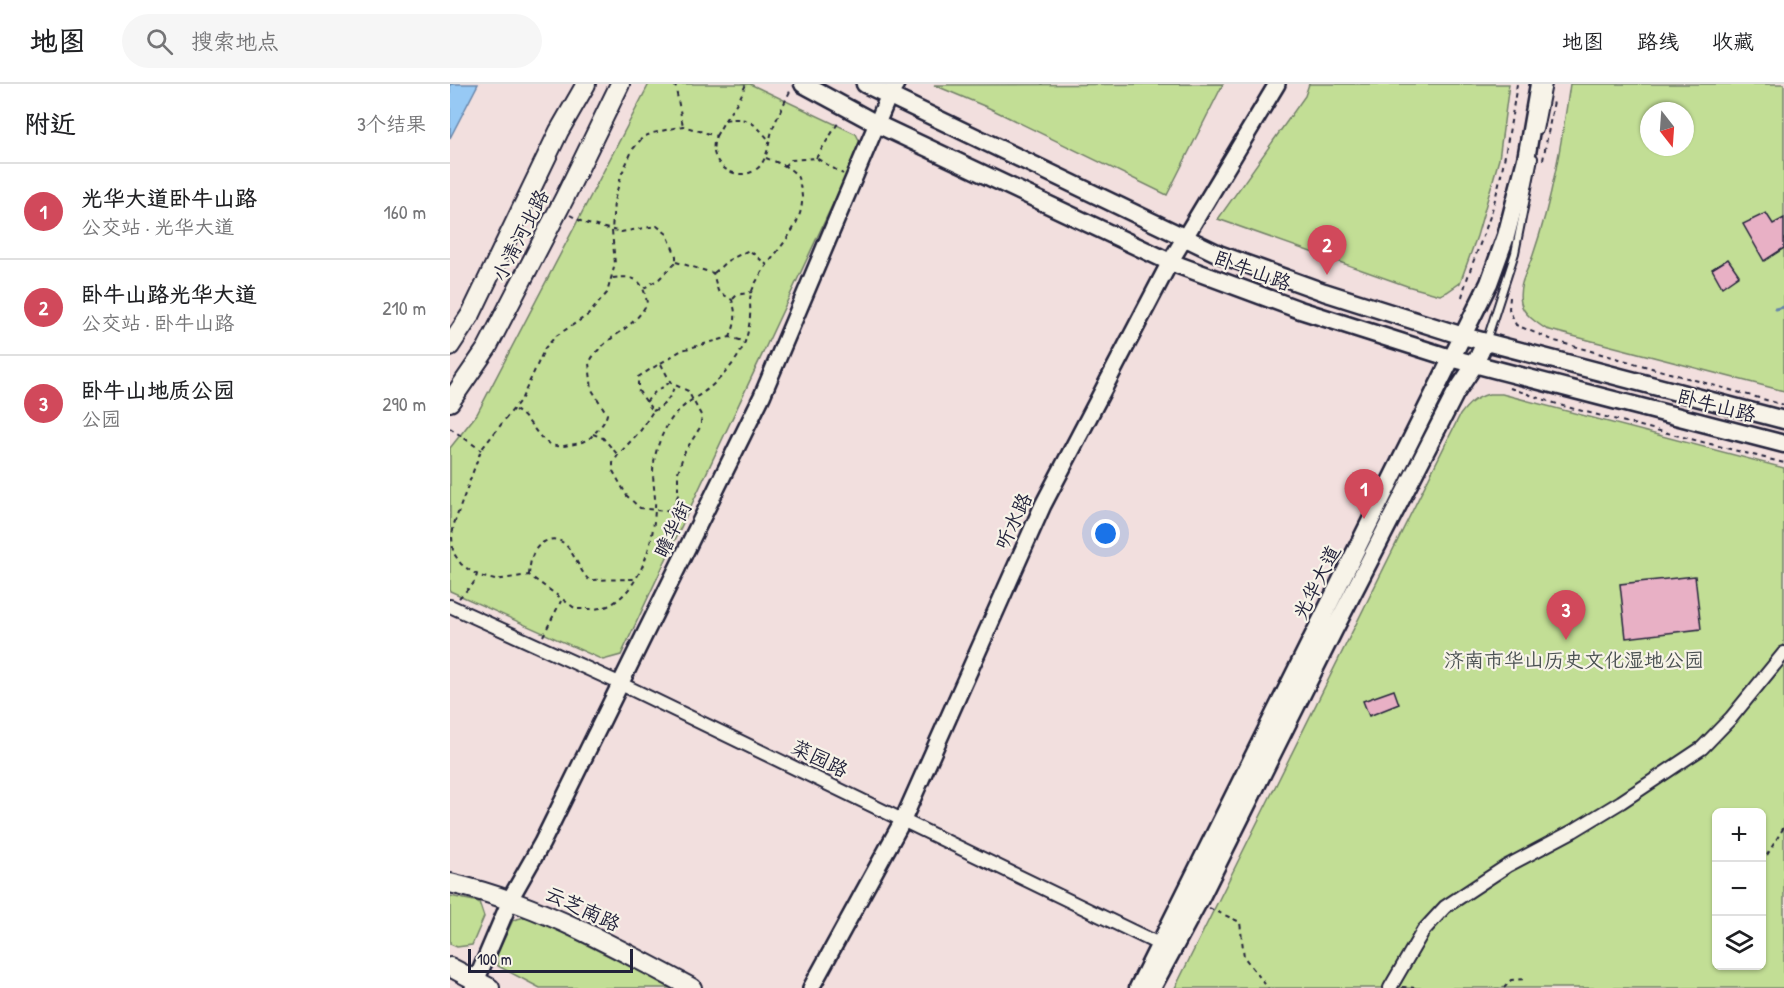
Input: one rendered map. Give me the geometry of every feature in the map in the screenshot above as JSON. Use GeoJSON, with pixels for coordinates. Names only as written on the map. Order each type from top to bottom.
{"type":"FeatureCollection","features":[{"type":"Feature","properties":{"kind":"main road","name":"小清河北路"},"geometry":{"type":"LineString","coordinates":[[450,346],[471,314],[559,131],[586,84]]}},
{"type":"Feature","properties":{"kind":"main road","name":"小清河北路"},"geometry":{"type":"LineString","coordinates":[[450,402],[487,348],[620,84]]}},
{"type":"Feature","properties":{"kind":"main road","name":"卧牛山路"},"geometry":{"type":"LineString","coordinates":[[803,84],[877,124],[1170,262],[1300,310],[1451,358],[1784,444]]}},
{"type":"Feature","properties":{"kind":"main road","name":"卧牛山路"},"geometry":{"type":"LineString","coordinates":[[865,84],[893,90],[1183,238],[1219,254],[1324,292],[1463,336],[1784,420]]}},
{"type":"Feature","properties":{"kind":"main road","name":"光华大道"},"geometry":{"type":"LineString","coordinates":[[1152,988],[1165,947],[1489,283],[1506,236],[1526,159],[1539,84]]}},
{"type":"Feature","properties":{"kind":"main road","name":"光华大道"},"geometry":{"type":"LineString","coordinates":[[1138,988],[1201,897],[1334,630],[1457,390],[1475,364],[1485,342]]}},
{"type":"Feature","properties":{"kind":"main road","name":"云芝南路"},"geometry":{"type":"LineString","coordinates":[[450,883],[490,892],[579,928],[692,988]]}},
{"type":"Feature","properties":{"kind":"main road"},"geometry":{"type":"LineString","coordinates":[[450,967],[480,986]]}},
{"type":"Feature","properties":{"kind":"street","name":"听水路"},"geometry":{"type":"LineString","coordinates":[[811,988],[903,820],[1043,505],[1183,238],[1277,84]]}},
{"type":"Feature","properties":{"kind":"street","name":"瞻华街"},"geometry":{"type":"LineString","coordinates":[[480,986],[510,900],[542,843],[762,396],[893,90]]}},
{"type":"Feature","properties":{"kind":"street","name":"菜园路"},"geometry":{"type":"LineString","coordinates":[[450,606],[619,683],[1165,947]]}},
{"type":"Feature","properties":{"kind":"street"},"geometry":{"type":"LineString","coordinates":[[1390,988],[1423,931],[1445,907],[1507,866],[1621,802],[1702,748],[1731,718],[1784,653]]}},
{"type":"Feature","properties":{"kind":"lane"},"geometry":{"type":"LineString","coordinates":[[1538,136],[1548,84]]}},
{"type":"Feature","properties":{"kind":"lane"},"geometry":{"type":"LineString","coordinates":[[1485,342],[1515,253],[1536,147]]}},
{"type":"Feature","properties":{"kind":"path"},"geometry":{"type":"LineString","coordinates":[[675,84],[683,126]]}},
{"type":"Feature","properties":{"kind":"path"},"geometry":{"type":"LineString","coordinates":[[746,84],[740,99],[724,120],[712,146],[714,156],[726,170],[736,174],[756,169],[766,158],[773,129],[793,84]]}},
{"type":"Feature","properties":{"kind":"path"},"geometry":{"type":"LineString","coordinates":[[1462,297],[1502,172],[1517,84]]}},
{"type":"Feature","properties":{"kind":"path"},"geometry":{"type":"LineString","coordinates":[[816,158],[848,108]]}},
{"type":"Feature","properties":{"kind":"path"},"geometry":{"type":"LineString","coordinates":[[724,120],[739,118],[751,121],[770,141]]}},
{"type":"Feature","properties":{"kind":"path"},"geometry":{"type":"LineString","coordinates":[[716,136],[683,126],[653,133],[643,138],[633,149],[618,186],[612,228],[615,264],[607,292],[588,315],[556,336],[545,348],[528,389],[515,410],[481,450],[461,500],[452,536],[453,552],[460,564],[477,575],[495,580],[529,575],[576,609],[606,606],[622,597],[636,579],[647,552],[655,510],[653,465],[660,440],[670,422],[687,402],[719,378],[734,363],[746,342],[752,292],[757,279],[780,250],[800,212],[802,195],[798,177],[784,166],[766,158]]}},
{"type":"Feature","properties":{"kind":"path"},"geometry":{"type":"LineString","coordinates":[[784,166],[791,160],[816,158],[854,179]]}},
{"type":"Feature","properties":{"kind":"path"},"geometry":{"type":"LineString","coordinates":[[559,208],[584,223],[621,232],[657,226],[667,234],[676,256],[676,262],[659,279],[644,288]]}},
{"type":"Feature","properties":{"kind":"path"},"geometry":{"type":"LineString","coordinates":[[713,273],[727,261],[749,250],[767,265]]}},
{"type":"Feature","properties":{"kind":"path"},"geometry":{"type":"LineString","coordinates":[[676,262],[713,273]]}},
{"type":"Feature","properties":{"kind":"path"},"geometry":{"type":"LineString","coordinates":[[713,273],[718,291],[732,300],[736,314],[736,324],[730,337]]}},
{"type":"Feature","properties":{"kind":"path"},"geometry":{"type":"LineString","coordinates":[[515,410],[523,414],[550,446],[565,447],[586,441],[606,420],[607,414],[592,390],[589,363],[602,344],[634,321],[647,303],[644,288],[635,279],[623,276],[612,278]]}},
{"type":"Feature","properties":{"kind":"path"},"geometry":{"type":"LineString","coordinates":[[732,300],[737,295],[752,292]]}},
{"type":"Feature","properties":{"kind":"path"},"geometry":{"type":"LineString","coordinates":[[1509,309],[1516,325],[1555,341],[1784,405]]}},
{"type":"Feature","properties":{"kind":"path"},"geometry":{"type":"LineString","coordinates":[[653,411],[638,390],[638,377],[682,350],[730,337],[746,342]]}},
{"type":"Feature","properties":{"kind":"path"},"geometry":{"type":"LineString","coordinates":[[661,364],[671,383]]}},
{"type":"Feature","properties":{"kind":"path"},"geometry":{"type":"LineString","coordinates":[[646,402],[661,387],[671,383],[675,384],[688,391],[701,416],[701,426],[684,453],[678,472],[678,495],[673,508],[664,511],[640,508],[627,496],[613,471],[613,463],[641,430],[653,411],[662,406],[671,396],[675,384]]}},
{"type":"Feature","properties":{"kind":"path"},"geometry":{"type":"LineString","coordinates":[[1500,385],[1563,406],[1784,463]]}},
{"type":"Feature","properties":{"kind":"path"},"geometry":{"type":"LineString","coordinates":[[450,428],[481,450]]}},
{"type":"Feature","properties":{"kind":"path"},"geometry":{"type":"LineString","coordinates":[[594,434],[603,438],[618,455]]}},
{"type":"Feature","properties":{"kind":"path"},"geometry":{"type":"LineString","coordinates":[[529,575],[535,550],[542,543],[553,539],[561,540],[567,546],[578,567],[589,580],[636,579]]}},
{"type":"Feature","properties":{"kind":"path"},"geometry":{"type":"LineString","coordinates":[[450,606],[473,584],[477,575]]}},
{"type":"Feature","properties":{"kind":"path"},"geometry":{"type":"LineString","coordinates":[[539,647],[546,626],[561,600]]}},
{"type":"Feature","properties":{"kind":"path"},"geometry":{"type":"LineString","coordinates":[[1767,855],[1784,827]]}},
{"type":"Feature","properties":{"kind":"path"},"geometry":{"type":"LineString","coordinates":[[1209,908],[1240,922],[1244,957],[1268,988]]}},
{"type":"Feature","properties":{"kind":"path"},"geometry":{"type":"LineString","coordinates":[[1260,973],[1268,988]]}},
{"type":"Feature","properties":{"kind":"path"},"geometry":{"type":"LineString","coordinates":[[1503,988],[1511,980],[1527,979]]}},
{"type":"Feature","properties":{"kind":"green space"},"geometry":{"type":"Polygon","coordinates":[[[649,84],[750,84],[856,134],[861,144],[621,655],[603,660],[450,591],[450,448],[477,414],[649,84]]]}},
{"type":"Feature","properties":{"kind":"green space"},"geometry":{"type":"Polygon","coordinates":[[[1223,84],[1167,195],[989,108],[934,85],[1223,84]]]}},
{"type":"Feature","properties":{"kind":"green space"},"geometry":{"type":"Polygon","coordinates":[[[1309,84],[1509,84],[1499,159],[1477,236],[1460,283],[1440,295],[1407,286],[1218,219],[1305,96],[1309,84]]]}},
{"type":"Feature","properties":{"kind":"green space"},"geometry":{"type":"Polygon","coordinates":[[[1570,84],[1784,84],[1784,391],[1546,329],[1531,318],[1522,307],[1520,290],[1546,213],[1556,170],[1570,84]]]}},
{"type":"Feature","properties":{"kind":"green space","name":"济南市华山历史文化湿地公园"},"geometry":{"type":"Polygon","coordinates":[[[1489,394],[1502,394],[1784,468],[1784,988],[1175,988],[1460,415],[1473,402],[1489,394]]]}},
{"type":"Feature","properties":{"kind":"green space"},"geometry":{"type":"Polygon","coordinates":[[[450,896],[479,902],[484,917],[472,945],[457,947],[450,944],[450,896]]]}},
{"type":"Feature","properties":{"kind":"green space"},"geometry":{"type":"Polygon","coordinates":[[[529,916],[673,988],[540,988],[498,966],[496,956],[513,920],[529,916]]]}},
{"type":"Feature","properties":{"kind":"water"},"geometry":{"type":"Polygon","coordinates":[[[450,84],[478,84],[450,138],[450,84]]]}},
{"type":"Feature","properties":{"kind":"building"},"geometry":{"type":"Polygon","coordinates":[[[1766,213],[1773,224],[1784,218],[1784,248],[1764,261],[1743,224],[1766,213]]]}},
{"type":"Feature","properties":{"kind":"building"},"geometry":{"type":"Polygon","coordinates":[[[1728,259],[1739,275],[1722,287],[1712,269],[1728,259]]]}},
{"type":"Feature","properties":{"kind":"building"},"geometry":{"type":"Polygon","coordinates":[[[1695,576],[1701,629],[1626,638],[1620,584],[1695,576]]]}},
{"type":"Feature","properties":{"kind":"building"},"geometry":{"type":"Polygon","coordinates":[[[1394,690],[1399,704],[1369,716],[1363,701],[1394,690]]]}},
{"type":"Feature","properties":{"kind":"waterway"},"geometry":{"type":"LineString","coordinates":[[1775,309],[1784,307]]}},
{"type":"Feature","properties":{"kind":"place","name":"卧牛山路光华大道"},"geometry":{"type":"Point","coordinates":[1327,275]}},
{"type":"Feature","properties":{"kind":"place","name":"光华大道卧牛山路"},"geometry":{"type":"Point","coordinates":[1364,519]}},
{"type":"Feature","properties":{"kind":"place","name":"卧牛山地质公园"},"geometry":{"type":"Point","coordinates":[1566,640]}}]}
